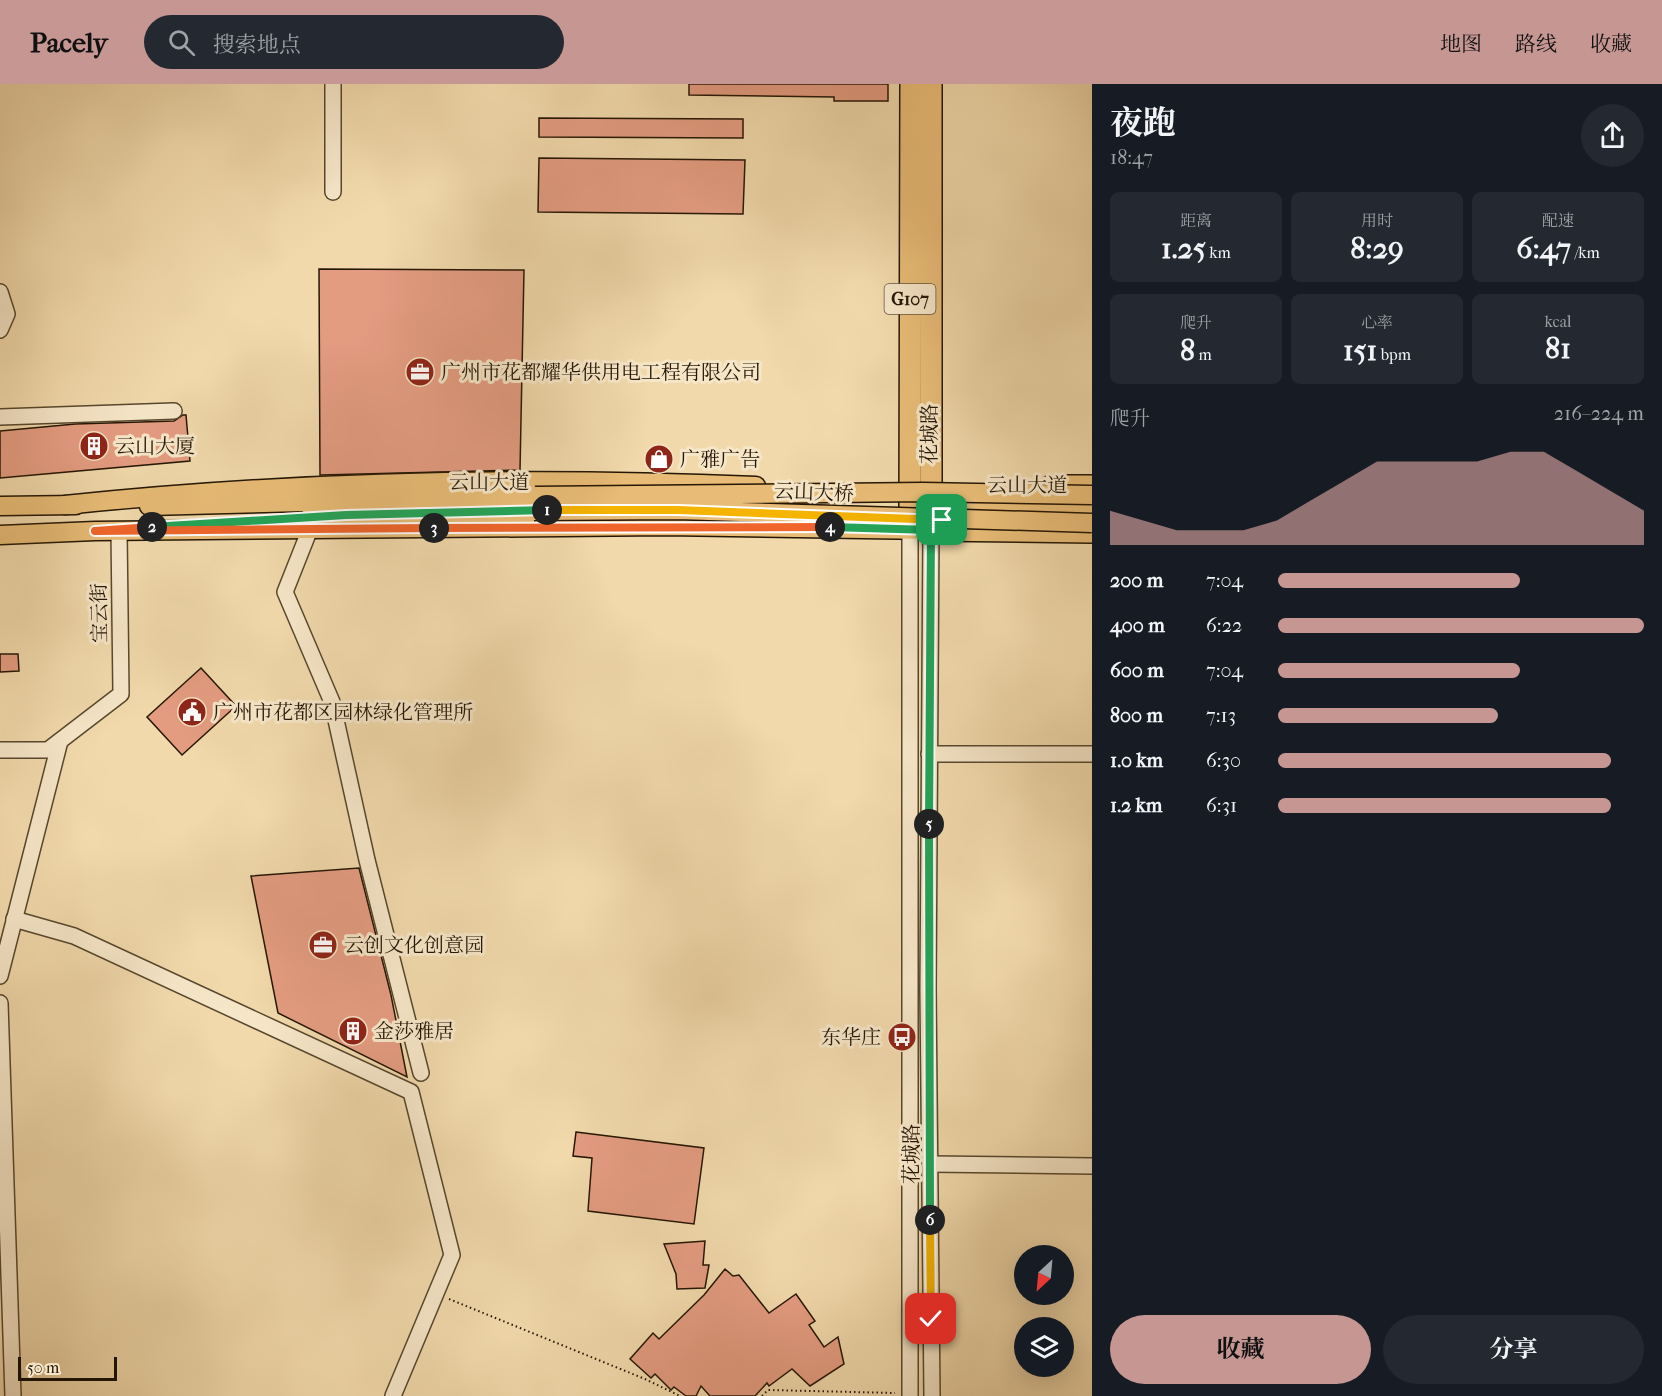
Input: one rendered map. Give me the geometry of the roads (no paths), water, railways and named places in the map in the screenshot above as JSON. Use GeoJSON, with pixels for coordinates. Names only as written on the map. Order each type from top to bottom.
{"type":"FeatureCollection","features":[{"type":"Feature","properties":{"kind":"highway","name":"花城路"},"geometry":{"type":"LineString","coordinates":[[910,522],[911,84]]}},
{"type":"Feature","properties":{"kind":"highway","name":"花城路"},"geometry":{"type":"LineString","coordinates":[[931,84],[929,494],[931,530]]}},
{"type":"Feature","properties":{"kind":"highway","name":"云山大道"},"geometry":{"type":"LineString","coordinates":[[909,493],[1092,486]]}},
{"type":"Feature","properties":{"kind":"highway"},"geometry":{"type":"LineString","coordinates":[[910,522],[931,530],[1092,532]]}},
{"type":"Feature","properties":{"kind":"main road","name":"云山大道"},"geometry":{"type":"LineString","coordinates":[[65,505],[243,488],[462,482],[707,484],[909,493]]}},
{"type":"Feature","properties":{"kind":"main road","name":"云山大桥"},"geometry":{"type":"LineString","coordinates":[[535,503],[900,492],[1092,495]]}},
{"type":"Feature","properties":{"kind":"main road"},"geometry":{"type":"LineString","coordinates":[[910,522],[929,494],[1092,504]]}},
{"type":"Feature","properties":{"kind":"main road","name":"云山大道"},"geometry":{"type":"LineString","coordinates":[[3,505],[535,503]]}},
{"type":"Feature","properties":{"kind":"main road","name":"云山大道"},"geometry":{"type":"LineString","coordinates":[[0,535],[535,503]]}},
{"type":"Feature","properties":{"kind":"main road","name":"云山大桥"},"geometry":{"type":"LineString","coordinates":[[535,503],[678,510],[1092,523]]}},
{"type":"Feature","properties":{"kind":"main road"},"geometry":{"type":"LineString","coordinates":[[1034,531],[1070,519],[1092,515]]}},
{"type":"Feature","properties":{"kind":"main road","name":"云山大道"},"geometry":{"type":"LineString","coordinates":[[95,531],[815,527],[910,522]]}},
{"type":"Feature","properties":{"kind":"street"},"geometry":{"type":"LineString","coordinates":[[333,84],[333,192]]}},
{"type":"Feature","properties":{"kind":"street"},"geometry":{"type":"LineString","coordinates":[[0,292],[7,314],[0,330]]}},
{"type":"Feature","properties":{"kind":"street"},"geometry":{"type":"LineString","coordinates":[[0,417],[174,411]]}},
{"type":"Feature","properties":{"kind":"street","name":"花城路"},"geometry":{"type":"LineString","coordinates":[[910,522],[910,1395]]}},
{"type":"Feature","properties":{"kind":"street"},"geometry":{"type":"LineString","coordinates":[[310,529],[285,592],[332,702],[367,860],[421,1073]]}},
{"type":"Feature","properties":{"kind":"street","name":"花城路"},"geometry":{"type":"LineString","coordinates":[[931,530],[929,754],[932,1396]]}},
{"type":"Feature","properties":{"kind":"street","name":"宝云街"},"geometry":{"type":"LineString","coordinates":[[60,741],[121,694],[119,531]]}},
{"type":"Feature","properties":{"kind":"street"},"geometry":{"type":"LineString","coordinates":[[0,750],[48,750],[60,741]]}},
{"type":"Feature","properties":{"kind":"street"},"geometry":{"type":"LineString","coordinates":[[0,976],[60,741]]}},
{"type":"Feature","properties":{"kind":"street"},"geometry":{"type":"LineString","coordinates":[[929,754],[1092,754]]}},
{"type":"Feature","properties":{"kind":"street"},"geometry":{"type":"LineString","coordinates":[[15,919],[74,936],[411,1092],[452,1256],[393,1396]]}},
{"type":"Feature","properties":{"kind":"street"},"geometry":{"type":"LineString","coordinates":[[0,1004],[13,1396]]}},
{"type":"Feature","properties":{"kind":"street"},"geometry":{"type":"LineString","coordinates":[[930,1164],[1092,1166]]}},
{"type":"Feature","properties":{"kind":"place","name":"广州市花都耀华供用电工程有限公司"},"geometry":{"type":"Point","coordinates":[420,372]}},
{"type":"Feature","properties":{"kind":"place","name":"云山大厦"},"geometry":{"type":"Point","coordinates":[94,446]}},
{"type":"Feature","properties":{"kind":"place","name":"广雅广告"},"geometry":{"type":"Point","coordinates":[659,459]}},
{"type":"Feature","properties":{"kind":"place","name":"广州市花都区园林绿化管理所"},"geometry":{"type":"Point","coordinates":[192,712]}},
{"type":"Feature","properties":{"kind":"place","name":"云创文化创意园"},"geometry":{"type":"Point","coordinates":[323,945]}},
{"type":"Feature","properties":{"kind":"place","name":"金莎雅居"},"geometry":{"type":"Point","coordinates":[353,1031]}},
{"type":"Feature","properties":{"kind":"place","name":"东华庄"},"geometry":{"type":"Point","coordinates":[902,1037]}}]}
